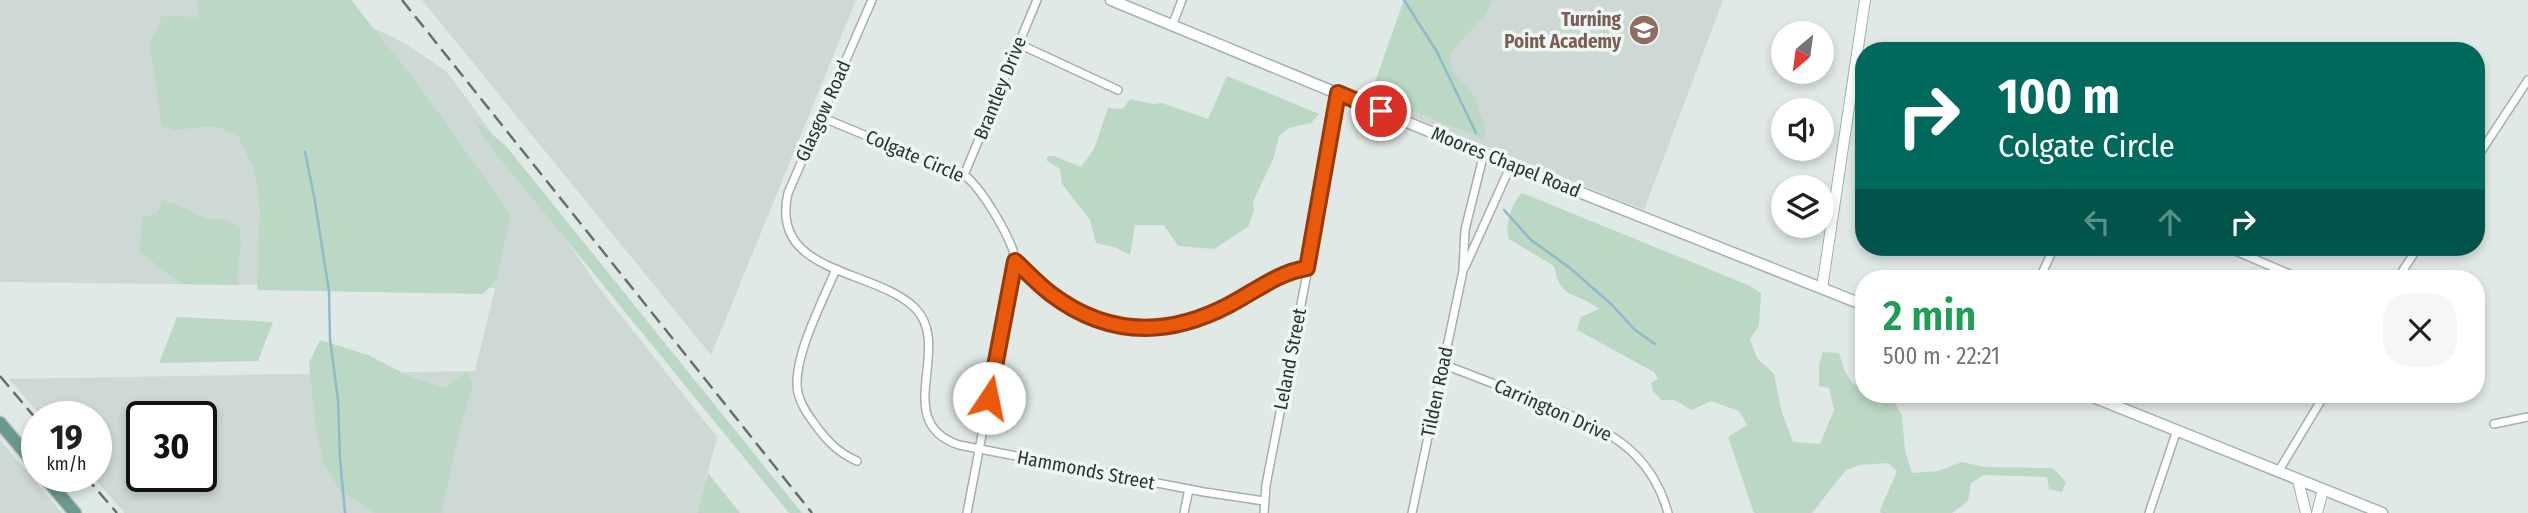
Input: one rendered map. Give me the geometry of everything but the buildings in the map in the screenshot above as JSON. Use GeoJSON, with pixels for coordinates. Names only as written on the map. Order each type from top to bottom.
{"type":"FeatureCollection","features":[{"type":"Feature","properties":{"kind":"main road","name":"Moores Chapel Road"},"geometry":{"type":"LineString","coordinates":[[1111,0],[1511,165],[1855,301]]}},
{"type":"Feature","properties":{"kind":"main road"},"geometry":{"type":"LineString","coordinates":[[2110,403],[2382,513]]}},
{"type":"Feature","properties":{"kind":"main road"},"geometry":{"type":"LineString","coordinates":[[0,423],[21,448]]}},
{"type":"Feature","properties":{"kind":"main road"},"geometry":{"type":"LineString","coordinates":[[57,492],[75,513]]}},
{"type":"Feature","properties":{"kind":"street","name":"Glasgow Road"},"geometry":{"type":"LineString","coordinates":[[788,225],[785,204],[788,193],[872,0]]}},
{"type":"Feature","properties":{"kind":"street","name":"Brantley Drive"},"geometry":{"type":"LineString","coordinates":[[964,175],[1037,0]]}},
{"type":"Feature","properties":{"kind":"street"},"geometry":{"type":"LineString","coordinates":[[1172,26],[1182,0]]}},
{"type":"Feature","properties":{"kind":"street"},"geometry":{"type":"LineString","coordinates":[[1859,42],[1865,0]]}},
{"type":"Feature","properties":{"kind":"street"},"geometry":{"type":"LineString","coordinates":[[1018,44],[1118,90]]}},
{"type":"Feature","properties":{"kind":"street"},"geometry":{"type":"LineString","coordinates":[[1822,288],[1855,67]]}},
{"type":"Feature","properties":{"kind":"street"},"geometry":{"type":"LineString","coordinates":[[2485,145],[2528,80]]}},
{"type":"Feature","properties":{"kind":"street","name":"Leland Street"},"geometry":{"type":"LineString","coordinates":[[1264,501],[1338,93]]}},
{"type":"Feature","properties":{"kind":"street","name":"Colgate Circle"},"geometry":{"type":"LineString","coordinates":[[821,117],[964,175],[978,189],[1006,236],[1015,261],[1049,293],[1079,310],[1121,325],[1167,328],[1196,321],[1285,274],[1307,268]]}},
{"type":"Feature","properties":{"kind":"street","name":"Tilden Road"},"geometry":{"type":"LineString","coordinates":[[1415,512],[1442,364],[1463,271],[1465,230],[1484,153]]}},
{"type":"Feature","properties":{"kind":"street","name":"Tilden Road"},"geometry":{"type":"LineString","coordinates":[[1463,271],[1511,165]]}},
{"type":"Feature","properties":{"kind":"street","name":"Hammonds Street"},"geometry":{"type":"LineString","coordinates":[[788,225],[801,249],[816,260],[900,297],[917,310],[927,331],[925,401],[929,424],[934,431],[951,442],[1189,489],[1264,501]]}},
{"type":"Feature","properties":{"kind":"street"},"geometry":{"type":"LineString","coordinates":[[2247,256],[2280,270]]}},
{"type":"Feature","properties":{"kind":"street"},"geometry":{"type":"LineString","coordinates":[[967,513],[1015,261]]}},
{"type":"Feature","properties":{"kind":"street"},"geometry":{"type":"LineString","coordinates":[[836,269],[798,365],[797,384],[802,405],[824,436],[837,451],[857,461]]}},
{"type":"Feature","properties":{"kind":"street","name":"Carrington Drive"},"geometry":{"type":"LineString","coordinates":[[1442,364],[1611,434],[1626,445],[1645,466],[1660,489],[1668,513]]}},
{"type":"Feature","properties":{"kind":"street"},"geometry":{"type":"LineString","coordinates":[[2278,472],[2320,403]]}},
{"type":"Feature","properties":{"kind":"street"},"geometry":{"type":"LineString","coordinates":[[2494,424],[2528,417]]}},
{"type":"Feature","properties":{"kind":"street"},"geometry":{"type":"LineString","coordinates":[[2149,513],[2177,430]]}},
{"type":"Feature","properties":{"kind":"street"},"geometry":{"type":"LineString","coordinates":[[2298,480],[2306,513]]}},
{"type":"Feature","properties":{"kind":"street"},"geometry":{"type":"LineString","coordinates":[[1184,513],[1189,489]]}},
{"type":"Feature","properties":{"kind":"street"},"geometry":{"type":"LineString","coordinates":[[2317,513],[2323,490]]}},
{"type":"Feature","properties":{"kind":"street"},"geometry":{"type":"LineString","coordinates":[[1264,501],[1265,513]]}},
{"type":"Feature","properties":{"kind":"shaded area"},"geometry":{"type":"Polygon","coordinates":[[[0,0],[203,0],[355,22],[379,30],[406,44],[447,72],[524,177],[597,285],[717,437],[697,513],[125,513],[106,492],[112,492],[112,401],[28,401],[9,379],[475,371],[495,288],[0,282],[0,0]]]}},
{"type":"Feature","properties":{"kind":"shaded area"},"geometry":{"type":"Polygon","coordinates":[[[422,0],[856,0],[711,355],[422,0]]]}},
{"type":"Feature","properties":{"kind":"shaded area"},"geometry":{"type":"Polygon","coordinates":[[[1404,0],[1723,0],[1644,210],[1369,99],[1404,0]]]}},
{"type":"Feature","properties":{"kind":"shaded area"},"geometry":{"type":"Polygon","coordinates":[[[0,440],[21,465],[21,492],[44,492],[62,513],[0,513],[0,440]]]}},
{"type":"Feature","properties":{"kind":"green space"},"geometry":{"type":"Polygon","coordinates":[[[197,0],[351,0],[417,83],[511,215],[496,280],[483,294],[257,290],[260,210],[254,169],[237,134],[213,126],[175,130],[162,126],[150,45],[162,16],[199,17],[197,0]]]}},
{"type":"Feature","properties":{"kind":"green space"},"geometry":{"type":"Polygon","coordinates":[[[1404,0],[1493,0],[1486,13],[1449,55],[1453,71],[1474,96],[1486,131],[1483,139],[1371,94],[1404,0]]]}},
{"type":"Feature","properties":{"kind":"green space"},"geometry":{"type":"Polygon","coordinates":[[[1227,76],[1319,114],[1311,123],[1289,128],[1279,136],[1274,157],[1253,202],[1254,211],[1248,227],[1214,249],[1178,246],[1164,225],[1135,225],[1130,255],[1114,247],[1096,243],[1090,220],[1062,184],[1060,169],[1046,160],[1048,156],[1081,167],[1094,149],[1108,108],[1123,109],[1130,99],[1153,104],[1162,103],[1208,119],[1227,76]]]}},
{"type":"Feature","properties":{"kind":"green space"},"geometry":{"type":"Polygon","coordinates":[[[474,119],[506,146],[802,513],[789,513],[485,140],[474,119]]]}},
{"type":"Feature","properties":{"kind":"green space"},"geometry":{"type":"Polygon","coordinates":[[[1522,193],[1748,285],[1761,293],[1759,326],[1750,339],[1757,358],[1774,374],[1782,413],[1793,442],[1820,444],[1834,410],[1829,388],[1819,386],[1819,365],[1823,352],[1839,353],[1845,372],[1855,385],[1855,403],[1895,403],[1902,416],[1905,451],[1912,473],[1938,471],[1962,462],[1985,467],[2053,468],[2066,482],[2062,492],[2049,489],[2047,477],[1984,475],[1971,483],[1968,501],[1952,513],[1881,513],[1897,471],[1888,463],[1860,465],[1846,470],[1812,513],[1754,513],[1728,437],[1747,425],[1739,411],[1711,401],[1692,410],[1674,400],[1661,400],[1653,391],[1651,383],[1658,379],[1654,372],[1577,330],[1581,317],[1599,309],[1565,290],[1554,266],[1509,239],[1510,214],[1522,193]]]}},
{"type":"Feature","properties":{"kind":"green space"},"geometry":{"type":"Polygon","coordinates":[[[162,200],[206,219],[224,219],[239,227],[241,240],[237,285],[181,284],[139,251],[143,218],[157,213],[162,200]]]}},
{"type":"Feature","properties":{"kind":"green space"},"geometry":{"type":"Polygon","coordinates":[[[177,317],[273,322],[258,361],[159,363],[177,317]]]}},
{"type":"Feature","properties":{"kind":"green space"},"geometry":{"type":"Polygon","coordinates":[[[320,340],[368,355],[411,377],[445,388],[467,372],[473,384],[441,513],[374,513],[339,489],[323,463],[315,421],[309,363],[320,340]]]}},
{"type":"Feature","properties":{"kind":"green space"},"geometry":{"type":"Polygon","coordinates":[[[708,473],[740,513],[697,513],[708,473]]]}},
{"type":"Feature","properties":{"kind":"waterway"},"geometry":{"type":"LineString","coordinates":[[1404,0],[1437,52],[1476,133]]}},
{"type":"Feature","properties":{"kind":"waterway"},"geometry":{"type":"LineString","coordinates":[[305,152],[329,291],[330,339],[338,400],[345,513]]}},
{"type":"Feature","properties":{"kind":"waterway"},"geometry":{"type":"LineString","coordinates":[[1504,210],[1531,240],[1570,268],[1611,304],[1635,330],[1655,344]]}},
{"type":"Feature","properties":{"kind":"railway"},"geometry":{"type":"LineString","coordinates":[[402,0],[812,513]]}},
{"type":"Feature","properties":{"kind":"railway"},"geometry":{"type":"LineString","coordinates":[[0,376],[21,401]]}},
{"type":"Feature","properties":{"kind":"railway"},"geometry":{"type":"LineString","coordinates":[[99,492],[117,513]]}},
{"type":"Feature","properties":{"kind":"place","name":"Turning Point Academy"},"geometry":{"type":"Point","coordinates":[1644,30]}},
{"type":"Feature","properties":{"kind":"route"},"geometry":{"type":"LineString","coordinates":[[989,398],[1015,261],[1049,293],[1102,320],[1141,328],[1167,328],[1204,317],[1285,274],[1307,268],[1338,93],[1381,111]]}}]}
